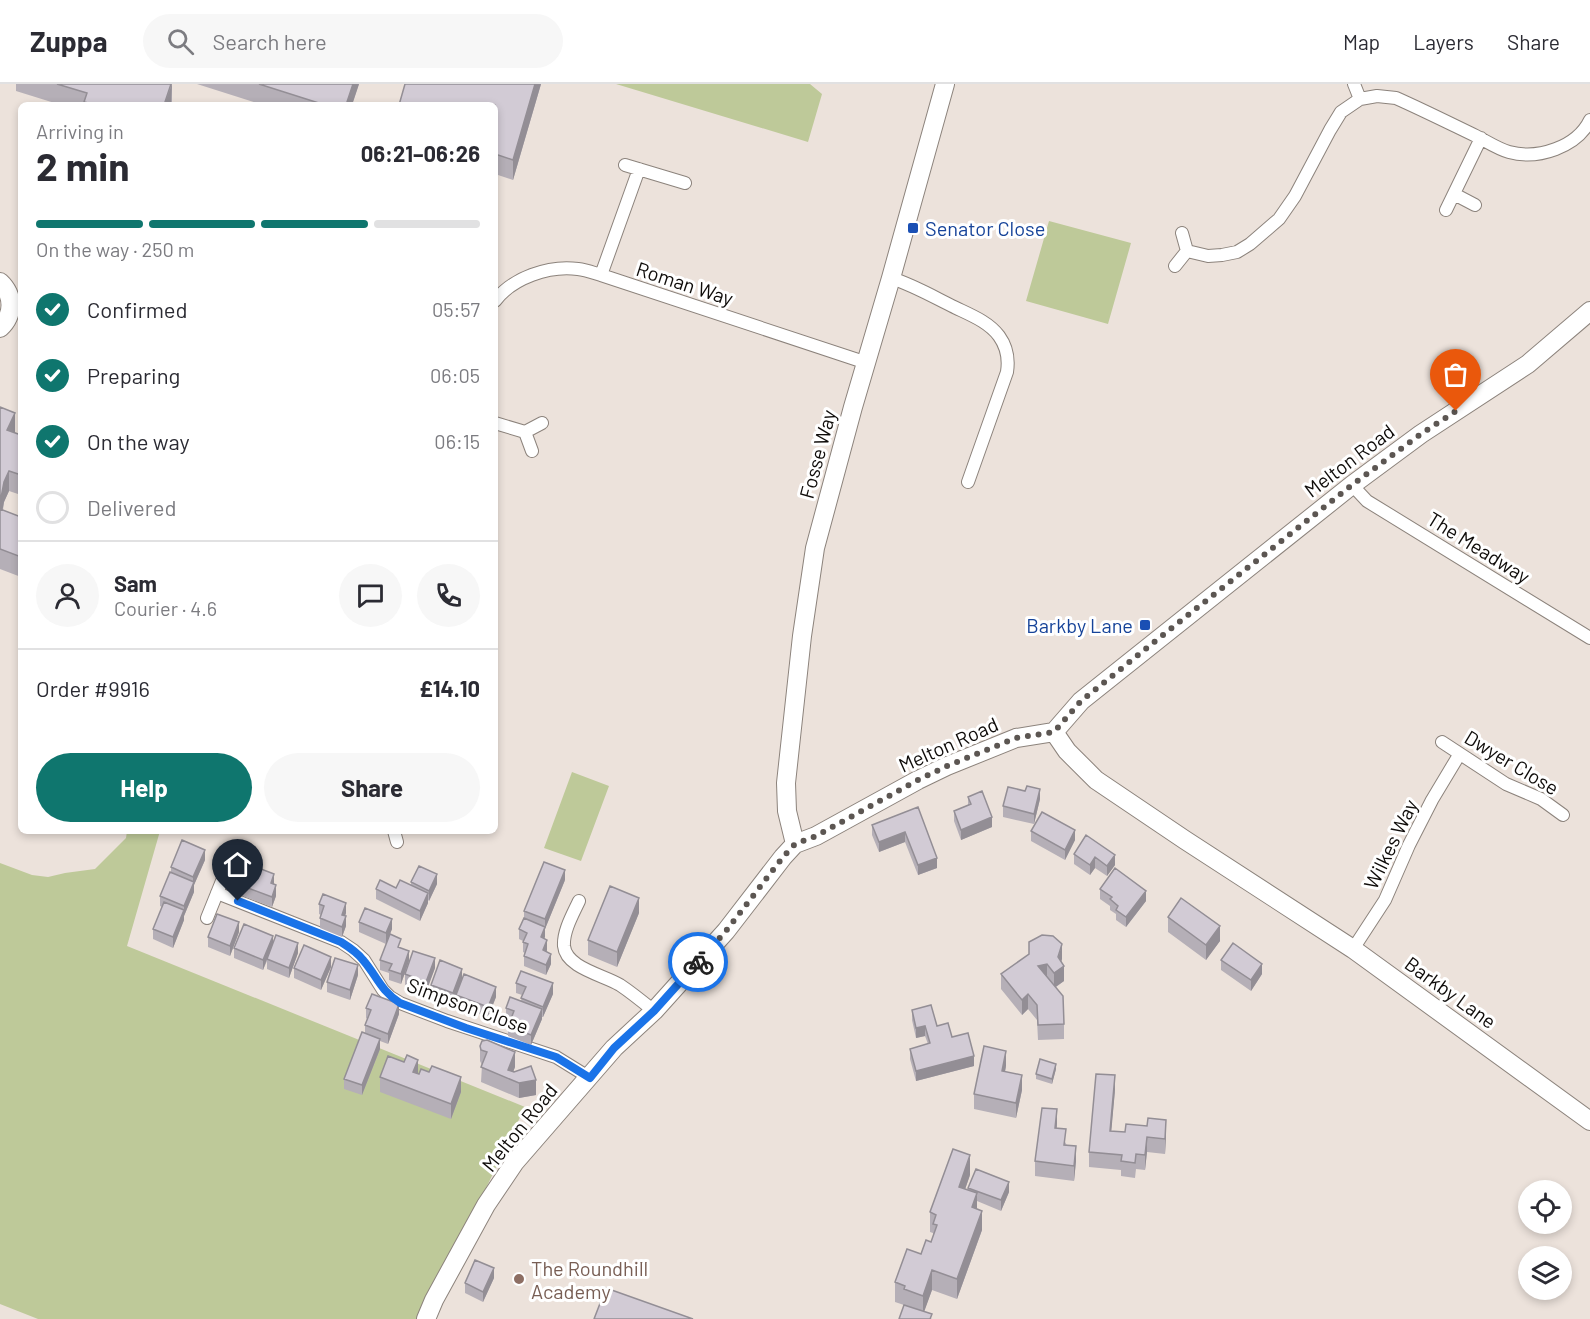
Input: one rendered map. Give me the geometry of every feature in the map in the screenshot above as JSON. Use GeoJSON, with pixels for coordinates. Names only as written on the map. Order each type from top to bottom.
{"type":"FeatureCollection","features":[{"type":"Feature","properties":{"kind":"street","name":"Fosse Way"},"geometry":{"type":"LineString","coordinates":[[795,844],[787,811],[786,783],[802,636],[815,548],[945,84]]}},
{"type":"Feature","properties":{"kind":"street"},"geometry":{"type":"LineString","coordinates":[[1354,84],[1360,99]]}},
{"type":"Feature","properties":{"kind":"street"},"geometry":{"type":"LineString","coordinates":[[1187,251],[1208,255],[1237,252],[1279,219],[1295,196],[1341,112],[1360,99],[1377,96],[1396,98],[1509,152],[1532,154],[1568,143],[1574,140],[1590,120]]}},
{"type":"Feature","properties":{"kind":"street"},"geometry":{"type":"LineString","coordinates":[[1446,210],[1481,138]]}},
{"type":"Feature","properties":{"kind":"street"},"geometry":{"type":"LineString","coordinates":[[625,165],[685,183]]}},
{"type":"Feature","properties":{"kind":"street"},"geometry":{"type":"LineString","coordinates":[[601,275],[639,170]]}},
{"type":"Feature","properties":{"kind":"street"},"geometry":{"type":"LineString","coordinates":[[1454,194],[1474,206]]}},
{"type":"Feature","properties":{"kind":"street"},"geometry":{"type":"LineString","coordinates":[[1182,233],[1187,251]]}},
{"type":"Feature","properties":{"kind":"street"},"geometry":{"type":"LineString","coordinates":[[1175,266],[1187,251]]}},
{"type":"Feature","properties":{"kind":"street","name":"Roman Way"},"geometry":{"type":"LineString","coordinates":[[498,298],[510,287],[540,271],[576,269],[601,275],[867,363]]}},
{"type":"Feature","properties":{"kind":"street"},"geometry":{"type":"LineString","coordinates":[[891,278],[907,283],[986,323],[999,335],[1005,348],[1008,360],[1007,372],[968,482]]}},
{"type":"Feature","properties":{"kind":"street"},"geometry":{"type":"LineString","coordinates":[[0,328],[8,319],[11,302],[1,282]]}},
{"type":"Feature","properties":{"kind":"street","name":"Melton Road"},"geometry":{"type":"LineString","coordinates":[[426,1319],[486,1205],[515,1162],[614,1048],[654,1011],[726,931],[795,844],[816,836],[947,766],[1016,738],[1054,732],[1081,701],[1352,485],[1421,434],[1528,364],[1590,311]]}},
{"type":"Feature","properties":{"kind":"street"},"geometry":{"type":"LineString","coordinates":[[498,424],[525,432],[542,423]]}},
{"type":"Feature","properties":{"kind":"street"},"geometry":{"type":"LineString","coordinates":[[525,432],[532,451]]}},
{"type":"Feature","properties":{"kind":"street","name":"The Meadway"},"geometry":{"type":"LineString","coordinates":[[1352,485],[1367,501],[1590,638]]}},
{"type":"Feature","properties":{"kind":"street","name":"Barkby Lane"},"geometry":{"type":"LineString","coordinates":[[1054,732],[1067,751],[1096,780],[1353,949],[1590,1121]]}},
{"type":"Feature","properties":{"kind":"street","name":"Dwyer Close"},"geometry":{"type":"LineString","coordinates":[[1442,742],[1506,784],[1540,800],[1563,815]]}},
{"type":"Feature","properties":{"kind":"street","name":"Wilkes Way"},"geometry":{"type":"LineString","coordinates":[[1353,949],[1385,900],[1409,845],[1459,755]]}},
{"type":"Feature","properties":{"kind":"street"},"geometry":{"type":"LineString","coordinates":[[207,918],[226,871]]}},
{"type":"Feature","properties":{"kind":"street","name":"Simpson Close"},"geometry":{"type":"LineString","coordinates":[[218,893],[341,942],[364,960],[383,990],[400,1003],[466,1028],[549,1054],[590,1078]]}},
{"type":"Feature","properties":{"kind":"street"},"geometry":{"type":"LineString","coordinates":[[579,900],[566,933],[564,947],[570,958],[585,969],[618,984],[654,1011]]}},
{"type":"Feature","properties":{"kind":"green space"},"geometry":{"type":"Polygon","coordinates":[[[616,84],[810,84],[822,94],[808,142],[616,84]]]}},
{"type":"Feature","properties":{"kind":"green space"},"geometry":{"type":"Polygon","coordinates":[[[1049,221],[1131,243],[1108,324],[1026,301],[1049,221]]]}},
{"type":"Feature","properties":{"kind":"green space"},"geometry":{"type":"Polygon","coordinates":[[[572,772],[609,786],[581,861],[544,848],[572,772]]]}},
{"type":"Feature","properties":{"kind":"green space"},"geometry":{"type":"Polygon","coordinates":[[[127,834],[159,834],[127,946],[525,1107],[423,1319],[38,1319],[0,1304],[0,863],[32,875],[48,877],[95,869],[126,838],[127,834]]]}},
{"type":"Feature","properties":{"kind":"building"},"geometry":{"type":"Polygon","coordinates":[[[57,84],[171,84],[165,102],[84,102],[87,93],[57,84]]]}},
{"type":"Feature","properties":{"kind":"building"},"geometry":{"type":"Polygon","coordinates":[[[259,84],[353,84],[347,102],[316,102],[259,84]]]}},
{"type":"Feature","properties":{"kind":"building"},"geometry":{"type":"Polygon","coordinates":[[[405,84],[535,84],[513,160],[498,155],[498,102],[400,102],[405,84]]]}},
{"type":"Feature","properties":{"kind":"building"},"geometry":{"type":"Polygon","coordinates":[[[0,407],[15,413],[7,430],[18,434],[18,474],[9,471],[4,482],[0,503],[0,407]]]}},
{"type":"Feature","properties":{"kind":"building"},"geometry":{"type":"Polygon","coordinates":[[[0,509],[18,516],[18,556],[0,549],[0,509]]]}},
{"type":"Feature","properties":{"kind":"building"},"geometry":{"type":"Polygon","coordinates":[[[1027,786],[1040,789],[1034,814],[1003,806],[1008,787],[1025,791],[1027,786]]]}},
{"type":"Feature","properties":{"kind":"building"},"geometry":{"type":"Polygon","coordinates":[[[982,791],[992,817],[961,830],[954,811],[971,804],[968,797],[982,791]]]}},
{"type":"Feature","properties":{"kind":"building"},"geometry":{"type":"Polygon","coordinates":[[[918,807],[937,858],[918,865],[905,832],[879,842],[872,825],[918,807]]]}},
{"type":"Feature","properties":{"kind":"building"},"geometry":{"type":"Polygon","coordinates":[[[1042,812],[1075,830],[1065,850],[1031,831],[1042,812]]]}},
{"type":"Feature","properties":{"kind":"building"},"geometry":{"type":"Polygon","coordinates":[[[1086,835],[1115,855],[1107,866],[1095,857],[1090,865],[1074,854],[1086,835]]]}},
{"type":"Feature","properties":{"kind":"building"},"geometry":{"type":"Polygon","coordinates":[[[182,840],[205,850],[193,877],[171,867],[182,840]]]}},
{"type":"Feature","properties":{"kind":"building"},"geometry":{"type":"Polygon","coordinates":[[[544,862],[565,870],[545,919],[524,911],[544,862]]]}},
{"type":"Feature","properties":{"kind":"building"},"geometry":{"type":"Polygon","coordinates":[[[248,864],[274,874],[271,883],[276,885],[272,897],[240,885],[248,864]]]}},
{"type":"Feature","properties":{"kind":"building"},"geometry":{"type":"Polygon","coordinates":[[[419,866],[437,874],[429,891],[411,882],[419,866]]]}},
{"type":"Feature","properties":{"kind":"building"},"geometry":{"type":"Polygon","coordinates":[[[1115,868],[1146,891],[1126,917],[1116,910],[1118,906],[1110,899],[1112,897],[1100,889],[1115,868]]]}},
{"type":"Feature","properties":{"kind":"building"},"geometry":{"type":"Polygon","coordinates":[[[170,872],[194,882],[184,906],[160,896],[170,872]]]}},
{"type":"Feature","properties":{"kind":"building"},"geometry":{"type":"Polygon","coordinates":[[[380,880],[396,888],[400,880],[428,893],[420,911],[376,889],[380,880]]]}},
{"type":"Feature","properties":{"kind":"building"},"geometry":{"type":"Polygon","coordinates":[[[610,886],[639,898],[617,952],[588,940],[610,886]]]}},
{"type":"Feature","properties":{"kind":"building"},"geometry":{"type":"Polygon","coordinates":[[[323,894],[346,903],[342,915],[346,916],[342,927],[320,918],[324,906],[319,904],[323,894]]]}},
{"type":"Feature","properties":{"kind":"building"},"geometry":{"type":"Polygon","coordinates":[[[1181,898],[1220,926],[1206,945],[1168,917],[1181,898]]]}},
{"type":"Feature","properties":{"kind":"building"},"geometry":{"type":"Polygon","coordinates":[[[164,902],[184,910],[173,937],[153,929],[164,902]]]}},
{"type":"Feature","properties":{"kind":"building"},"geometry":{"type":"Polygon","coordinates":[[[365,908],[392,919],[386,933],[359,922],[365,908]]]}},
{"type":"Feature","properties":{"kind":"building"},"geometry":{"type":"Polygon","coordinates":[[[217,914],[239,922],[230,946],[208,937],[217,914]]]}},
{"type":"Feature","properties":{"kind":"building"},"geometry":{"type":"Polygon","coordinates":[[[524,918],[545,927],[541,937],[547,940],[543,950],[551,954],[546,965],[524,956],[528,944],[523,942],[527,933],[519,929],[524,918]]]}},
{"type":"Feature","properties":{"kind":"building"},"geometry":{"type":"Polygon","coordinates":[[[244,924],[273,936],[263,960],[234,948],[244,924]]]}},
{"type":"Feature","properties":{"kind":"building"},"geometry":{"type":"Polygon","coordinates":[[[390,934],[401,939],[398,947],[409,951],[401,974],[389,970],[392,964],[380,960],[390,934]]]}},
{"type":"Feature","properties":{"kind":"building"},"geometry":{"type":"Polygon","coordinates":[[[276,935],[298,943],[289,968],[267,959],[276,935]]]}},
{"type":"Feature","properties":{"kind":"building"},"geometry":{"type":"Polygon","coordinates":[[[1042,935],[1053,936],[1062,944],[1058,957],[1064,966],[1054,973],[1047,964],[1038,966],[1063,996],[1064,1024],[1038,1025],[1037,1005],[1028,994],[1022,1000],[1001,974],[1029,954],[1029,942],[1042,935]]]}},
{"type":"Feature","properties":{"kind":"building"},"geometry":{"type":"Polygon","coordinates":[[[1233,943],[1262,964],[1251,980],[1221,960],[1233,943]]]}},
{"type":"Feature","properties":{"kind":"building"},"geometry":{"type":"Polygon","coordinates":[[[304,945],[331,957],[321,980],[294,968],[304,945]]]}},
{"type":"Feature","properties":{"kind":"building"},"geometry":{"type":"Polygon","coordinates":[[[413,951],[435,958],[426,982],[405,974],[413,951]]]}},
{"type":"Feature","properties":{"kind":"building"},"geometry":{"type":"Polygon","coordinates":[[[335,958],[358,965],[350,990],[327,982],[335,958]]]}},
{"type":"Feature","properties":{"kind":"building"},"geometry":{"type":"Polygon","coordinates":[[[440,960],[462,969],[453,993],[431,985],[440,960]]]}},
{"type":"Feature","properties":{"kind":"building"},"geometry":{"type":"Polygon","coordinates":[[[521,971],[553,983],[543,1007],[521,998],[526,987],[516,983],[521,971]]]}},
{"type":"Feature","properties":{"kind":"building"},"geometry":{"type":"Polygon","coordinates":[[[464,974],[496,987],[488,1007],[456,995],[464,974]]]}},
{"type":"Feature","properties":{"kind":"building"},"geometry":{"type":"Polygon","coordinates":[[[372,994],[399,1004],[388,1034],[365,1025],[371,1010],[366,1008],[372,994]]]}},
{"type":"Feature","properties":{"kind":"building"},"geometry":{"type":"Polygon","coordinates":[[[510,997],[542,1009],[531,1035],[508,1026],[514,1011],[506,1008],[510,997]]]}},
{"type":"Feature","properties":{"kind":"building"},"geometry":{"type":"Polygon","coordinates":[[[931,1005],[937,1026],[948,1023],[952,1037],[968,1033],[974,1056],[916,1071],[910,1049],[930,1043],[925,1026],[916,1028],[912,1010],[931,1005]]]}},
{"type":"Feature","properties":{"kind":"building"},"geometry":{"type":"Polygon","coordinates":[[[362,1032],[380,1039],[362,1085],[344,1079],[362,1032]]]}},
{"type":"Feature","properties":{"kind":"building"},"geometry":{"type":"Polygon","coordinates":[[[487,1040],[515,1052],[508,1070],[514,1072],[531,1066],[536,1080],[519,1083],[481,1067],[487,1052],[481,1050],[480,1046],[482,1041],[487,1040]]]}},
{"type":"Feature","properties":{"kind":"building"},"geometry":{"type":"Polygon","coordinates":[[[984,1046],[1006,1051],[1002,1071],[1022,1075],[1016,1103],[974,1094],[984,1046]]]}},
{"type":"Feature","properties":{"kind":"building"},"geometry":{"type":"Polygon","coordinates":[[[407,1055],[418,1060],[413,1072],[419,1074],[421,1069],[429,1072],[432,1066],[461,1077],[451,1104],[380,1077],[388,1056],[404,1062],[407,1055]]]}},
{"type":"Feature","properties":{"kind":"building"},"geometry":{"type":"Polygon","coordinates":[[[1040,1059],[1056,1064],[1052,1079],[1036,1074],[1040,1059]]]}},
{"type":"Feature","properties":{"kind":"building"},"geometry":{"type":"Polygon","coordinates":[[[1096,1074],[1115,1075],[1110,1131],[1125,1132],[1126,1124],[1147,1126],[1148,1118],[1166,1120],[1165,1139],[1147,1137],[1145,1155],[1136,1154],[1135,1163],[1121,1161],[1122,1155],[1089,1152],[1096,1074]]]}},
{"type":"Feature","properties":{"kind":"building"},"geometry":{"type":"Polygon","coordinates":[[[1042,1108],[1057,1109],[1055,1128],[1066,1129],[1064,1145],[1076,1146],[1074,1166],[1035,1161],[1042,1108]]]}},
{"type":"Feature","properties":{"kind":"building"},"geometry":{"type":"Polygon","coordinates":[[[953,1149],[970,1155],[959,1187],[977,1193],[972,1207],[982,1211],[957,1279],[932,1270],[923,1296],[904,1289],[905,1286],[895,1282],[907,1249],[921,1254],[926,1240],[931,1242],[937,1225],[933,1224],[936,1215],[930,1212],[953,1149]]]}},
{"type":"Feature","properties":{"kind":"building"},"geometry":{"type":"Polygon","coordinates":[[[976,1169],[1009,1182],[1001,1200],[968,1188],[976,1169]]]}},
{"type":"Feature","properties":{"kind":"building"},"geometry":{"type":"Polygon","coordinates":[[[475,1260],[494,1268],[483,1292],[465,1283],[475,1260]]]}},
{"type":"Feature","properties":{"kind":"building"},"geometry":{"type":"Polygon","coordinates":[[[606,1288],[693,1319],[594,1319],[606,1288]]]}},
{"type":"Feature","properties":{"kind":"building"},"geometry":{"type":"Polygon","coordinates":[[[904,1305],[932,1314],[930,1319],[899,1319],[904,1305]]]}},
{"type":"Feature","properties":{"kind":"way so far"},"geometry":{"type":"LineString","coordinates":[[698,962],[726,931],[795,844],[816,836],[947,766],[1016,738],[1054,732],[1081,701],[1173,627],[1352,485],[1456,411]]}},
{"type":"Feature","properties":{"kind":"place","name":"Senator Close"},"geometry":{"type":"Point","coordinates":[913,228]}},
{"type":"Feature","properties":{"kind":"place","name":"Barkby Lane"},"geometry":{"type":"Point","coordinates":[1145,625]}},
{"type":"Feature","properties":{"kind":"place","name":"The Roundhill Academy"},"geometry":{"type":"Point","coordinates":[519,1279]}},
{"type":"Feature","properties":{"kind":"route"},"geometry":{"type":"LineString","coordinates":[[238,901],[341,942],[364,960],[383,990],[400,1003],[466,1028],[556,1057],[590,1078],[614,1048],[654,1011],[698,962]]}}]}
